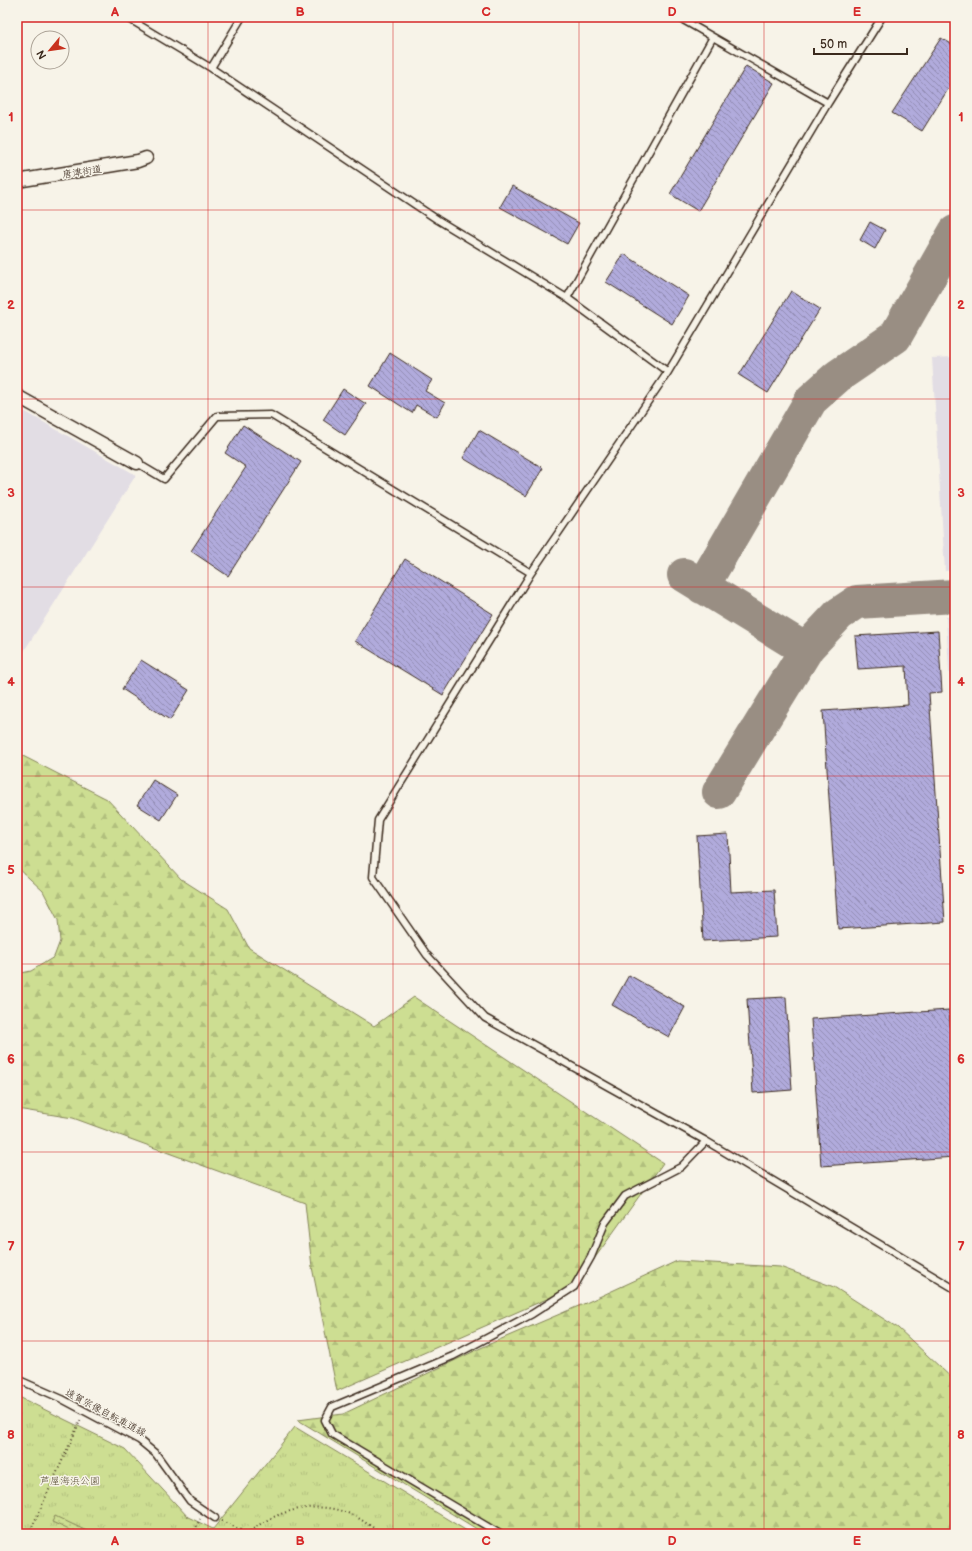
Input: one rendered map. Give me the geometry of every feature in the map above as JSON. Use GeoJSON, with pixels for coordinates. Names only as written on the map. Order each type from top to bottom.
{"type":"FeatureCollection","features":[{"type":"Feature","properties":{"kind":"street","name":"唐津街道"},"geometry":{"type":"LineString","coordinates":[[17,181],[138,162],[146,158]]}},
{"type":"Feature","properties":{"kind":"street"},"geometry":{"type":"LineString","coordinates":[[17,396],[138,463]]}},
{"type":"Feature","properties":{"kind":"lane"},"geometry":{"type":"LineString","coordinates":[[126,17],[211,68],[438,220],[567,298],[668,372]]}},
{"type":"Feature","properties":{"kind":"lane"},"geometry":{"type":"LineString","coordinates":[[211,68],[242,17]]}},
{"type":"Feature","properties":{"kind":"lane"},"geometry":{"type":"LineString","coordinates":[[678,17],[828,103]]}},
{"type":"Feature","properties":{"kind":"lane"},"geometry":{"type":"LineString","coordinates":[[882,17],[828,103],[668,372],[531,573],[378,820],[373,877],[427,955],[485,1018],[706,1141],[955,1289]]}},
{"type":"Feature","properties":{"kind":"lane"},"geometry":{"type":"LineString","coordinates":[[567,298],[713,37]]}},
{"type":"Feature","properties":{"kind":"lane"},"geometry":{"type":"LineString","coordinates":[[138,463],[164,479],[217,416],[271,415],[531,573]]}},
{"type":"Feature","properties":{"kind":"lane"},"geometry":{"type":"LineString","coordinates":[[500,1534],[332,1434],[325,1420],[332,1407],[453,1356],[532,1314],[574,1287],[591,1257],[605,1223],[625,1196],[681,1167],[706,1141]]}},
{"type":"Feature","properties":{"kind":"lane","name":"遠賀宗像自転車道線"},"geometry":{"type":"LineString","coordinates":[[17,1379],[62,1399],[139,1440],[156,1454],[190,1501],[215,1518]]}},
{"type":"Feature","properties":{"kind":"path"},"geometry":{"type":"LineString","coordinates":[[29,1534],[82,1419]]}},
{"type":"Feature","properties":{"kind":"path"},"geometry":{"type":"LineString","coordinates":[[215,1518],[248,1534],[257,1525],[276,1515],[294,1509],[312,1507],[335,1510],[355,1516],[376,1529],[380,1534]]}},
{"type":"Feature","properties":{"kind":"path"},"geometry":{"type":"LineString","coordinates":[[193,1534],[204,1510]]}},
{"type":"Feature","properties":{"kind":"shaded area"},"geometry":{"type":"Polygon","coordinates":[[[955,357],[955,570],[945,571],[932,358],[955,357]]]}},
{"type":"Feature","properties":{"kind":"shaded area"},"geometry":{"type":"Polygon","coordinates":[[[17,407],[136,475],[17,662],[17,407]]]}},
{"type":"Feature","properties":{"kind":"shaded area"},"geometry":{"type":"Polygon","coordinates":[[[955,616],[955,772],[946,617],[955,616]]]}},
{"type":"Feature","properties":{"kind":"green space"},"geometry":{"type":"Polygon","coordinates":[[[17,753],[107,799],[181,879],[228,909],[249,948],[374,1026],[414,997],[663,1163],[574,1287],[337,1391],[312,1267],[305,1203],[73,1118],[17,1109],[17,974],[31,971],[54,957],[60,941],[58,920],[43,891],[17,867],[17,753]]]}},
{"type":"Feature","properties":{"kind":"green space"},"geometry":{"type":"Polygon","coordinates":[[[677,1261],[780,1267],[834,1287],[898,1328],[955,1381],[955,1534],[485,1534],[298,1420],[343,1414],[485,1346],[588,1302],[677,1261]]]}},
{"type":"Feature","properties":{"kind":"green space","name":"芦屋海浜公園"},"geometry":{"type":"Polygon","coordinates":[[[17,1396],[125,1449],[188,1517],[213,1529],[295,1427],[472,1534],[17,1534],[17,1396]]]}},
{"type":"Feature","properties":{"kind":"green space"},"geometry":{"type":"Polygon","coordinates":[[[55,1516],[93,1534],[78,1534],[52,1522],[55,1516]]]}},
{"type":"Feature","properties":{"kind":"building"},"geometry":{"type":"Polygon","coordinates":[[[941,38],[955,46],[955,78],[922,131],[892,113],[941,38]]]}},
{"type":"Feature","properties":{"kind":"building"},"geometry":{"type":"Polygon","coordinates":[[[746,66],[774,83],[698,211],[670,194],[746,66]]]}},
{"type":"Feature","properties":{"kind":"building"},"geometry":{"type":"Polygon","coordinates":[[[512,186],[579,223],[567,244],[500,207],[512,186]]]}},
{"type":"Feature","properties":{"kind":"building"},"geometry":{"type":"Polygon","coordinates":[[[870,222],[885,230],[875,249],[860,240],[870,222]]]}},
{"type":"Feature","properties":{"kind":"building"},"geometry":{"type":"Polygon","coordinates":[[[624,254],[689,296],[672,324],[606,282],[624,254]]]}},
{"type":"Feature","properties":{"kind":"building"},"geometry":{"type":"Polygon","coordinates":[[[791,291],[820,309],[768,393],[739,375],[791,291]]]}},
{"type":"Feature","properties":{"kind":"building"},"geometry":{"type":"Polygon","coordinates":[[[390,353],[432,380],[425,391],[445,403],[437,417],[416,405],[412,413],[370,386],[390,353]]]}},
{"type":"Feature","properties":{"kind":"building"},"geometry":{"type":"Polygon","coordinates":[[[343,389],[366,404],[345,435],[323,420],[343,389]]]}},
{"type":"Feature","properties":{"kind":"building"},"geometry":{"type":"Polygon","coordinates":[[[243,425],[301,462],[228,576],[191,551],[246,467],[225,453],[243,425]]]}},
{"type":"Feature","properties":{"kind":"building"},"geometry":{"type":"Polygon","coordinates":[[[479,430],[543,468],[526,496],[463,458],[479,430]]]}},
{"type":"Feature","properties":{"kind":"building"},"geometry":{"type":"Polygon","coordinates":[[[405,559],[493,614],[443,695],[355,641],[405,559]]]}},
{"type":"Feature","properties":{"kind":"building"},"geometry":{"type":"Polygon","coordinates":[[[938,631],[942,692],[929,693],[945,922],[838,929],[823,711],[908,705],[906,666],[858,669],[855,636],[938,631]]]}},
{"type":"Feature","properties":{"kind":"building"},"geometry":{"type":"Polygon","coordinates":[[[141,660],[189,690],[170,720],[122,689],[141,660]]]}},
{"type":"Feature","properties":{"kind":"building"},"geometry":{"type":"Polygon","coordinates":[[[153,780],[177,795],[161,820],[137,805],[153,780]]]}},
{"type":"Feature","properties":{"kind":"building"},"geometry":{"type":"Polygon","coordinates":[[[728,834],[731,892],[774,890],[777,937],[703,941],[697,836],[728,834]]]}},
{"type":"Feature","properties":{"kind":"building"},"geometry":{"type":"Polygon","coordinates":[[[629,975],[685,1007],[669,1037],[612,1005],[629,975]]]}},
{"type":"Feature","properties":{"kind":"building"},"geometry":{"type":"Polygon","coordinates":[[[786,997],[792,1090],[753,1093],[747,999],[786,997]]]}},
{"type":"Feature","properties":{"kind":"building"},"geometry":{"type":"Polygon","coordinates":[[[949,1010],[955,1090],[955,1157],[821,1166],[811,1019],[949,1010]]]}},
{"type":"Feature","properties":{"kind":"taxiway"},"geometry":{"type":"LineString","coordinates":[[702,587],[811,400],[838,376],[895,337],[955,232]]}},
{"type":"Feature","properties":{"kind":"taxiway"},"geometry":{"type":"LineString","coordinates":[[684,575],[806,650]]}},
{"type":"Feature","properties":{"kind":"taxiway"},"geometry":{"type":"LineString","coordinates":[[719,792],[808,647],[839,614],[857,602],[955,596]]}}]}
